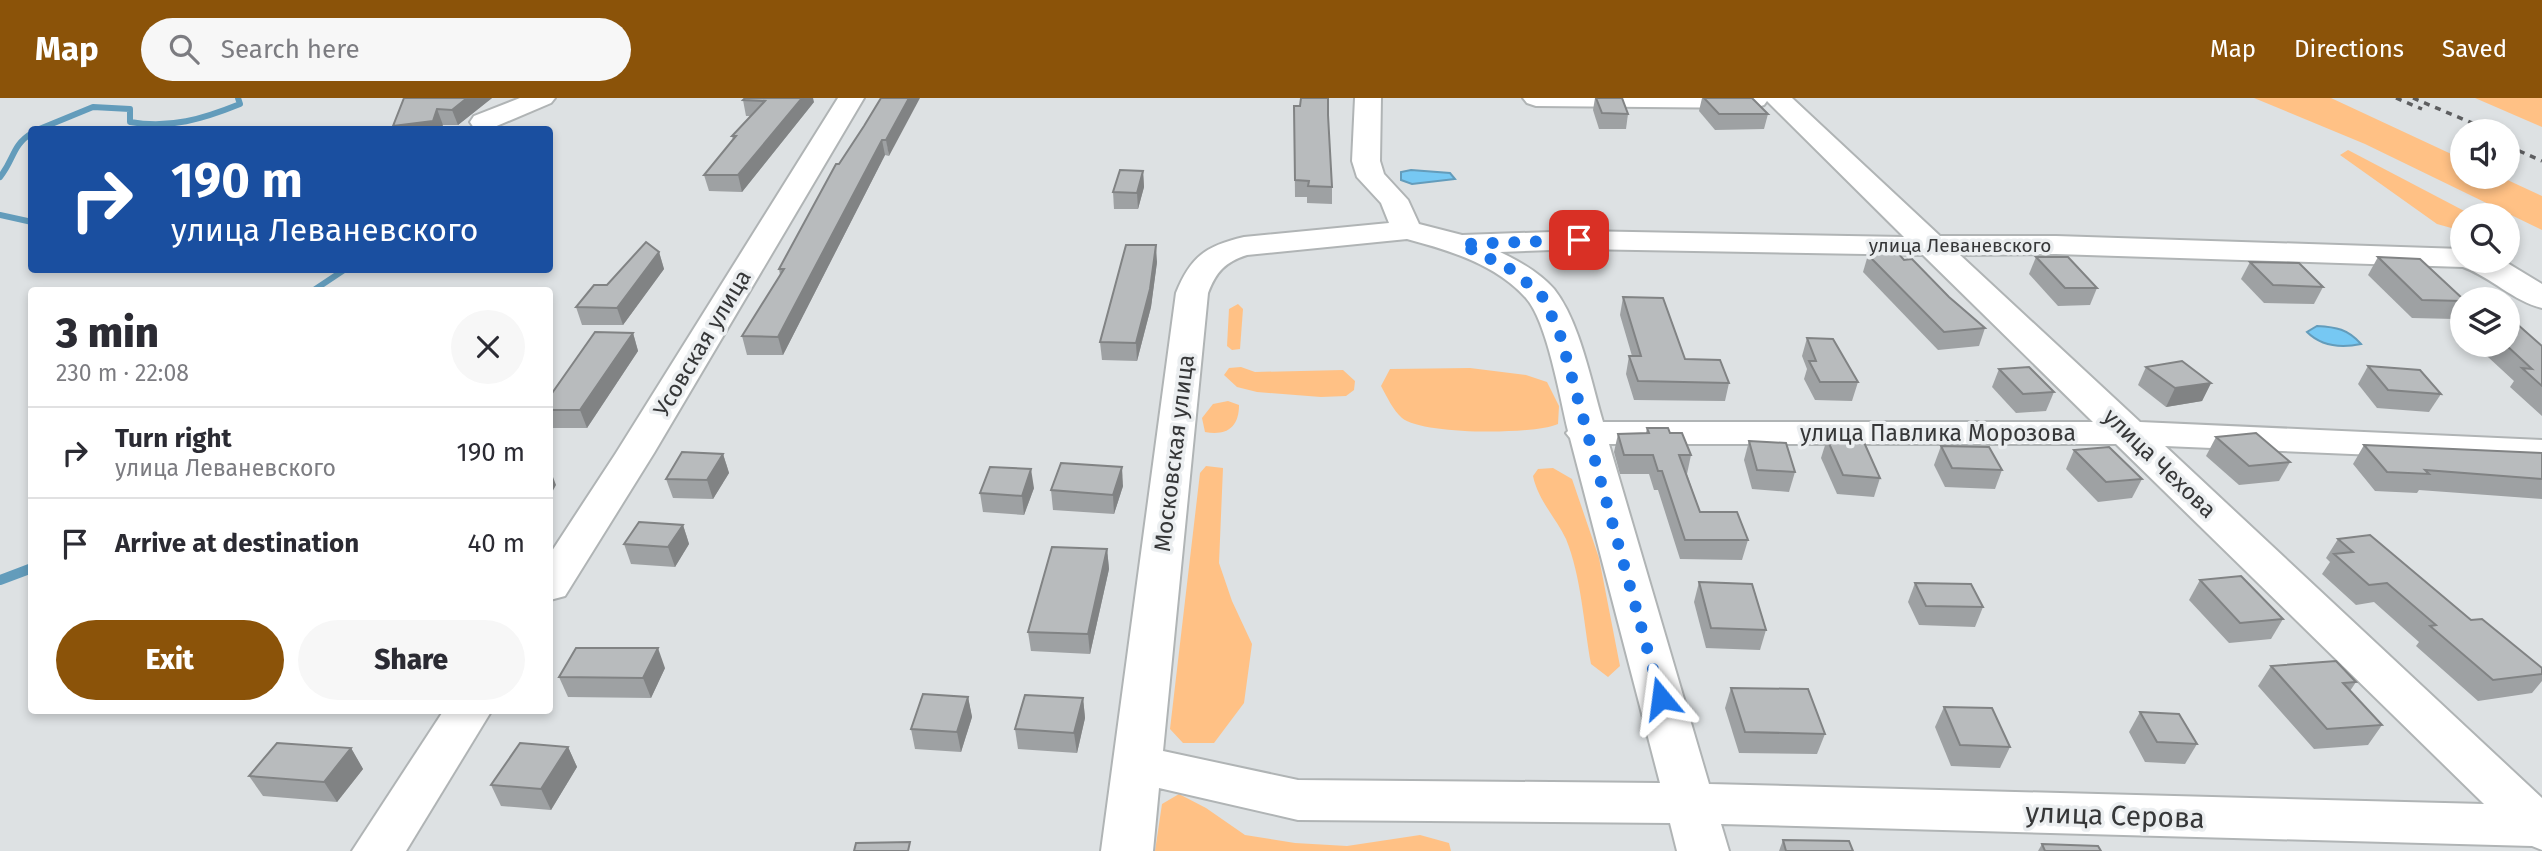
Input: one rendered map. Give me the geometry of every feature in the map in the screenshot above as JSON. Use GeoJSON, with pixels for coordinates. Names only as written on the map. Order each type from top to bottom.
{"type":"FeatureCollection","features":[{"type":"Feature","properties":{"kind":"street"},"geometry":{"type":"LineString","coordinates":[[483,122],[542,98]]}},
{"type":"Feature","properties":{"kind":"street","name":"Усовская улица"},"geometry":{"type":"LineString","coordinates":[[553,581],[635,453],[851,98]]}},
{"type":"Feature","properties":{"kind":"street"},"geometry":{"type":"LineString","coordinates":[[1368,98],[1366,161],[1371,177],[1394,200],[1407,230]]}},
{"type":"Feature","properties":{"kind":"street"},"geometry":{"type":"LineString","coordinates":[[1536,98],[1689,101],[1777,98]]}},
{"type":"Feature","properties":{"kind":"street","name":"улица Чехова"},"geometry":{"type":"LineString","coordinates":[[1777,98],[2540,828]]}},
{"type":"Feature","properties":{"kind":"street","name":"Московская улица"},"geometry":{"type":"LineString","coordinates":[[1127,851],[1191,307],[1200,268],[1220,253],[1244,246],[1407,230],[1461,244],[1510,269],[1541,294],[1559,331],[1703,851]]}},
{"type":"Feature","properties":{"kind":"street","name":"улица Леваневского"},"geometry":{"type":"LineString","coordinates":[[1461,244],[1579,240],[2056,245],[2450,258]]}},
{"type":"Feature","properties":{"kind":"street"},"geometry":{"type":"LineString","coordinates":[[2502,273],[2542,298]]}},
{"type":"Feature","properties":{"kind":"street","name":"улица Павлика Морозова"},"geometry":{"type":"LineString","coordinates":[[1586,433],[2128,433],[2542,451]]}},
{"type":"Feature","properties":{"kind":"street"},"geometry":{"type":"LineString","coordinates":[[378,851],[466,714]]}},
{"type":"Feature","properties":{"kind":"street","name":"улица Серова"},"geometry":{"type":"LineString","coordinates":[[1137,764],[1298,800],[1691,803],[2540,828]]}},
{"type":"Feature","properties":{"kind":"shaded area"},"geometry":{"type":"Polygon","coordinates":[[[2254,98],[2331,98],[2450,153],[2450,185],[2365,144],[2254,98]]]}},
{"type":"Feature","properties":{"kind":"shaded area"},"geometry":{"type":"Polygon","coordinates":[[[2475,98],[2542,98],[2542,127],[2475,98]]]}},
{"type":"Feature","properties":{"kind":"shaded area"},"geometry":{"type":"Polygon","coordinates":[[[2348,150],[2450,203],[2450,228],[2437,224],[2340,155],[2348,150]]]}},
{"type":"Feature","properties":{"kind":"shaded area"},"geometry":{"type":"Polygon","coordinates":[[[2520,186],[2542,196],[2542,230],[2520,219],[2520,203],[2486,203],[2458,189],[2520,189],[2520,186]]]}},
{"type":"Feature","properties":{"kind":"shaded area"},"geometry":{"type":"Polygon","coordinates":[[[1238,304],[1243,309],[1240,349],[1232,350],[1227,346],[1229,309],[1238,304]]]}},
{"type":"Feature","properties":{"kind":"shaded area"},"geometry":{"type":"Polygon","coordinates":[[[1241,367],[1255,372],[1343,370],[1355,381],[1354,390],[1346,396],[1321,397],[1257,392],[1237,387],[1224,375],[1229,368],[1241,367]]]}},
{"type":"Feature","properties":{"kind":"shaded area"},"geometry":{"type":"Polygon","coordinates":[[[1470,368],[1526,375],[1547,382],[1559,406],[1558,424],[1526,430],[1478,432],[1431,428],[1402,418],[1381,386],[1390,369],[1470,368]]]}},
{"type":"Feature","properties":{"kind":"shaded area"},"geometry":{"type":"Polygon","coordinates":[[[1228,401],[1239,405],[1234,424],[1220,433],[1205,432],[1202,418],[1213,404],[1228,401]]]}},
{"type":"Feature","properties":{"kind":"shaded area"},"geometry":{"type":"Polygon","coordinates":[[[1206,466],[1223,468],[1219,563],[1232,601],[1252,644],[1244,703],[1214,743],[1183,743],[1170,729],[1200,473],[1206,466]]]}},
{"type":"Feature","properties":{"kind":"shaded area"},"geometry":{"type":"Polygon","coordinates":[[[1553,468],[1572,479],[1599,558],[1620,666],[1608,677],[1591,664],[1579,584],[1571,553],[1562,531],[1535,485],[1533,476],[1538,469],[1553,468]]]}},
{"type":"Feature","properties":{"kind":"shaded area"},"geometry":{"type":"Polygon","coordinates":[[[1179,794],[1206,808],[1245,835],[1295,843],[1347,846],[1420,835],[1449,843],[1451,851],[1155,851],[1162,804],[1179,794]]]}},
{"type":"Feature","properties":{"kind":"water"},"geometry":{"type":"Polygon","coordinates":[[[1411,170],[1450,173],[1455,179],[1412,184],[1401,180],[1401,172],[1411,170]]]}},
{"type":"Feature","properties":{"kind":"water"},"geometry":{"type":"Polygon","coordinates":[[[2317,326],[2341,330],[2361,344],[2339,346],[2319,341],[2307,332],[2317,326]]]}},
{"type":"Feature","properties":{"kind":"building"},"geometry":{"type":"Polygon","coordinates":[[[404,98],[467,98],[452,110],[437,109],[433,121],[393,126],[404,98]]]}},
{"type":"Feature","properties":{"kind":"building"},"geometry":{"type":"Polygon","coordinates":[[[802,98],[738,175],[704,175],[736,136],[732,136],[765,101],[743,100],[802,98]]]}},
{"type":"Feature","properties":{"kind":"building"},"geometry":{"type":"Polygon","coordinates":[[[881,98],[909,98],[886,140],[882,140],[778,337],[742,336],[784,269],[779,269],[836,164],[839,164],[881,98]]]}},
{"type":"Feature","properties":{"kind":"building"},"geometry":{"type":"Polygon","coordinates":[[[1301,98],[1328,98],[1332,187],[1308,186],[1309,181],[1295,180],[1294,106],[1300,106],[1301,98]]]}},
{"type":"Feature","properties":{"kind":"building"},"geometry":{"type":"Polygon","coordinates":[[[1596,98],[1622,98],[1628,114],[1602,113],[1596,98]]]}},
{"type":"Feature","properties":{"kind":"building"},"geometry":{"type":"Polygon","coordinates":[[[1704,98],[1752,98],[1768,114],[1719,114],[1704,98]]]}},
{"type":"Feature","properties":{"kind":"building"},"geometry":{"type":"Polygon","coordinates":[[[1120,170],[1143,171],[1137,193],[1113,192],[1120,170]]]}},
{"type":"Feature","properties":{"kind":"building"},"geometry":{"type":"Polygon","coordinates":[[[646,242],[659,252],[617,308],[576,307],[594,285],[607,285],[646,242]]]}},
{"type":"Feature","properties":{"kind":"building"},"geometry":{"type":"Polygon","coordinates":[[[1126,245],[1156,245],[1150,289],[1136,343],[1100,342],[1126,245]]]}},
{"type":"Feature","properties":{"kind":"building"},"geometry":{"type":"Polygon","coordinates":[[[1897,252],[1904,260],[1912,259],[1949,297],[1985,328],[1944,332],[1868,255],[1897,252]]]}},
{"type":"Feature","properties":{"kind":"building"},"geometry":{"type":"Polygon","coordinates":[[[2036,257],[2068,257],[2097,288],[2065,288],[2036,257]]]}},
{"type":"Feature","properties":{"kind":"building"},"geometry":{"type":"Polygon","coordinates":[[[2378,257],[2420,259],[2450,287],[2450,301],[2422,300],[2378,257]]]}},
{"type":"Feature","properties":{"kind":"building"},"geometry":{"type":"Polygon","coordinates":[[[2250,262],[2299,263],[2323,287],[2273,285],[2250,262]]]}},
{"type":"Feature","properties":{"kind":"building"},"geometry":{"type":"Polygon","coordinates":[[[1623,297],[1663,298],[1685,359],[1720,360],[1729,383],[1638,381],[1629,356],[1641,356],[1623,297]]]}},
{"type":"Feature","properties":{"kind":"building"},"geometry":{"type":"Polygon","coordinates":[[[2520,327],[2542,346],[2542,386],[2522,368],[2532,369],[2519,357],[2520,327]]]}},
{"type":"Feature","properties":{"kind":"building"},"geometry":{"type":"Polygon","coordinates":[[[595,332],[633,333],[580,410],[553,410],[553,392],[595,332]]]}},
{"type":"Feature","properties":{"kind":"building"},"geometry":{"type":"Polygon","coordinates":[[[1807,338],[1833,339],[1858,382],[1820,382],[1809,361],[1816,361],[1807,338]]]}},
{"type":"Feature","properties":{"kind":"building"},"geometry":{"type":"Polygon","coordinates":[[[2182,361],[2211,383],[2175,388],[2146,367],[2182,361]]]}},
{"type":"Feature","properties":{"kind":"building"},"geometry":{"type":"Polygon","coordinates":[[[2368,366],[2420,370],[2441,394],[2388,390],[2368,366]]]}},
{"type":"Feature","properties":{"kind":"building"},"geometry":{"type":"Polygon","coordinates":[[[2029,367],[2054,392],[2023,394],[1999,369],[2029,367]]]}},
{"type":"Feature","properties":{"kind":"building"},"geometry":{"type":"Polygon","coordinates":[[[1647,428],[1668,428],[1670,433],[1682,433],[1691,455],[1679,455],[1700,512],[1737,512],[1748,540],[1685,540],[1662,471],[1658,471],[1653,455],[1624,455],[1618,434],[1649,433],[1647,428]]]}},
{"type":"Feature","properties":{"kind":"building"},"geometry":{"type":"Polygon","coordinates":[[[2256,433],[2290,462],[2249,466],[2216,437],[2256,433]]]}},
{"type":"Feature","properties":{"kind":"building"},"geometry":{"type":"Polygon","coordinates":[[[1827,439],[1863,440],[1880,478],[1843,475],[1827,439]]]}},
{"type":"Feature","properties":{"kind":"building"},"geometry":{"type":"Polygon","coordinates":[[[1749,441],[1786,443],[1795,472],[1757,470],[1749,441]]]}},
{"type":"Feature","properties":{"kind":"building"},"geometry":{"type":"Polygon","coordinates":[[[2364,445],[2542,453],[2542,479],[2425,470],[2429,474],[2387,472],[2364,445]]]}},
{"type":"Feature","properties":{"kind":"building"},"geometry":{"type":"Polygon","coordinates":[[[1941,446],[1989,447],[2002,470],[1952,468],[1941,446]]]}},
{"type":"Feature","properties":{"kind":"building"},"geometry":{"type":"Polygon","coordinates":[[[2109,447],[2142,479],[2106,482],[2074,450],[2109,447]]]}},
{"type":"Feature","properties":{"kind":"building"},"geometry":{"type":"Polygon","coordinates":[[[682,452],[723,454],[707,480],[666,479],[682,452]]]}},
{"type":"Feature","properties":{"kind":"building"},"geometry":{"type":"Polygon","coordinates":[[[1061,463],[1122,467],[1113,495],[1051,490],[1061,463]]]}},
{"type":"Feature","properties":{"kind":"building"},"geometry":{"type":"Polygon","coordinates":[[[990,467],[1031,469],[1022,496],[980,493],[990,467]]]}},
{"type":"Feature","properties":{"kind":"building"},"geometry":{"type":"Polygon","coordinates":[[[639,522],[683,525],[668,547],[624,544],[639,522]]]}},
{"type":"Feature","properties":{"kind":"building"},"geometry":{"type":"Polygon","coordinates":[[[2370,535],[2471,620],[2482,619],[2542,668],[2542,674],[2493,680],[2430,626],[2436,625],[2387,583],[2369,585],[2334,554],[2353,552],[2338,539],[2370,535]]]}},
{"type":"Feature","properties":{"kind":"building"},"geometry":{"type":"Polygon","coordinates":[[[1052,547],[1107,549],[1088,634],[1028,632],[1052,547]]]}},
{"type":"Feature","properties":{"kind":"building"},"geometry":{"type":"Polygon","coordinates":[[[2241,576],[2283,619],[2240,623],[2200,580],[2241,576]]]}},
{"type":"Feature","properties":{"kind":"building"},"geometry":{"type":"Polygon","coordinates":[[[1699,582],[1752,584],[1766,630],[1711,628],[1699,582]]]}},
{"type":"Feature","properties":{"kind":"building"},"geometry":{"type":"Polygon","coordinates":[[[1915,583],[1971,584],[1983,607],[1926,606],[1915,583]]]}},
{"type":"Feature","properties":{"kind":"building"},"geometry":{"type":"Polygon","coordinates":[[[576,648],[658,648],[643,678],[559,677],[576,648]]]}},
{"type":"Feature","properties":{"kind":"building"},"geometry":{"type":"Polygon","coordinates":[[[2336,661],[2356,682],[2343,683],[2382,725],[2327,729],[2271,666],[2336,661]]]}},
{"type":"Feature","properties":{"kind":"building"},"geometry":{"type":"Polygon","coordinates":[[[1731,688],[1808,689],[1825,734],[1745,732],[1731,688]]]}},
{"type":"Feature","properties":{"kind":"building"},"geometry":{"type":"Polygon","coordinates":[[[923,694],[968,697],[957,732],[911,729],[923,694]]]}},
{"type":"Feature","properties":{"kind":"building"},"geometry":{"type":"Polygon","coordinates":[[[1025,695],[1083,698],[1074,733],[1015,729],[1025,695]]]}},
{"type":"Feature","properties":{"kind":"building"},"geometry":{"type":"Polygon","coordinates":[[[1944,707],[1992,708],[2010,747],[1960,745],[1944,707]]]}},
{"type":"Feature","properties":{"kind":"building"},"geometry":{"type":"Polygon","coordinates":[[[2140,712],[2179,714],[2197,744],[2157,742],[2140,712]]]}},
{"type":"Feature","properties":{"kind":"building"},"geometry":{"type":"Polygon","coordinates":[[[277,743],[351,748],[324,782],[249,776],[277,743]]]}},
{"type":"Feature","properties":{"kind":"building"},"geometry":{"type":"Polygon","coordinates":[[[520,743],[568,747],[541,789],[491,785],[520,743]]]}},
{"type":"Feature","properties":{"kind":"building"},"geometry":{"type":"Polygon","coordinates":[[[1783,840],[1849,841],[1853,851],[1786,851],[1783,840]]]}},
{"type":"Feature","properties":{"kind":"building"},"geometry":{"type":"Polygon","coordinates":[[[910,842],[908,851],[854,851],[856,843],[910,842]]]}},
{"type":"Feature","properties":{"kind":"building"},"geometry":{"type":"Polygon","coordinates":[[[2042,844],[2098,846],[2101,851],[2045,851],[2042,844]]]}},
{"type":"Feature","properties":{"kind":"waterway"},"geometry":{"type":"LineString","coordinates":[[47,126],[93,107],[130,109],[130,122],[173,123],[213,114],[240,104],[238,98]]}},
{"type":"Feature","properties":{"kind":"waterway"},"geometry":{"type":"LineString","coordinates":[[0,177],[17,148],[28,136]]}},
{"type":"Feature","properties":{"kind":"waterway"},"geometry":{"type":"LineString","coordinates":[[0,215],[28,221]]}},
{"type":"Feature","properties":{"kind":"waterway"},"geometry":{"type":"LineString","coordinates":[[318,287],[340,273]]}},
{"type":"Feature","properties":{"kind":"waterway"},"geometry":{"type":"LineString","coordinates":[[0,580],[28,570]]}},
{"type":"Feature","properties":{"kind":"railway"},"geometry":{"type":"LineString","coordinates":[[2396,98],[2422,109]]}},
{"type":"Feature","properties":{"kind":"railway"},"geometry":{"type":"LineString","coordinates":[[2413,98],[2463,119]]}},
{"type":"Feature","properties":{"kind":"railway"},"geometry":{"type":"LineString","coordinates":[[2520,151],[2542,161]]}},
{"type":"Feature","properties":{"kind":"route"},"geometry":{"type":"LineString","coordinates":[[1579,240],[1461,244],[1510,269],[1541,294],[1559,331],[1661,698]]}}]}
